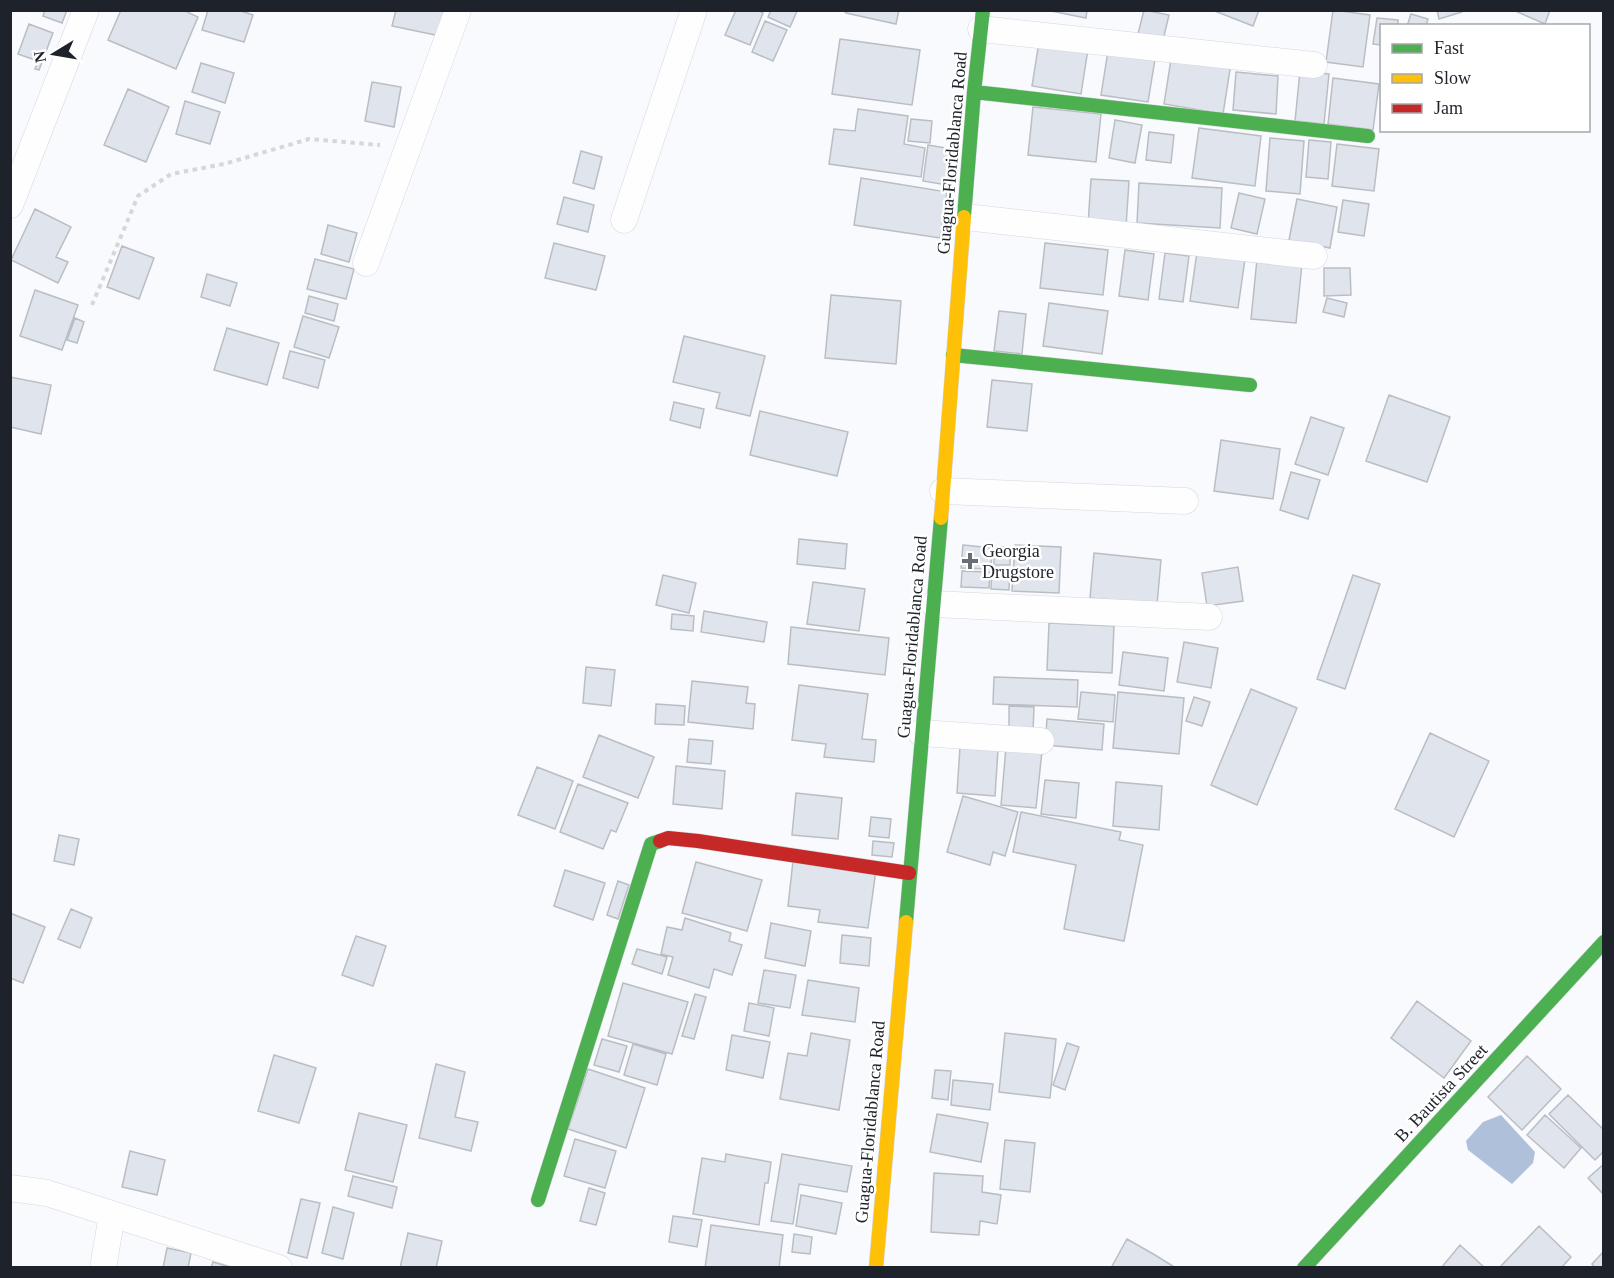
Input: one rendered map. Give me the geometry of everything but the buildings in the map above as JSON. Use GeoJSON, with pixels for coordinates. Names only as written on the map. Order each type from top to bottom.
{"type":"FeatureCollection","features":[{"type":"Feature","properties":{"kind":"street"},"geometry":{"type":"LineString","coordinates":[[10,205],[86,10]]}},
{"type":"Feature","properties":{"kind":"street"},"geometry":{"type":"LineString","coordinates":[[366,263],[458,10]]}},
{"type":"Feature","properties":{"kind":"street"},"geometry":{"type":"LineString","coordinates":[[624,220],[694,10]]}},
{"type":"Feature","properties":{"kind":"street"},"geometry":{"type":"LineString","coordinates":[[982,20],[1314,65]]}},
{"type":"Feature","properties":{"kind":"street","name":"Guagua-Floridablanca Road"},"geometry":{"type":"LineString","coordinates":[[876,1268],[934,603],[974,92],[982,20]]}},
{"type":"Feature","properties":{"kind":"street"},"geometry":{"type":"LineString","coordinates":[[974,92],[1368,136]]}},
{"type":"Feature","properties":{"kind":"street"},"geometry":{"type":"LineString","coordinates":[[966,217],[1314,256]]}},
{"type":"Feature","properties":{"kind":"street"},"geometry":{"type":"LineString","coordinates":[[953,355],[1250,385]]}},
{"type":"Feature","properties":{"kind":"street"},"geometry":{"type":"LineString","coordinates":[[943,491],[1185,501]]}},
{"type":"Feature","properties":{"kind":"street"},"geometry":{"type":"LineString","coordinates":[[934,603],[1209,617]]}},
{"type":"Feature","properties":{"kind":"street"},"geometry":{"type":"LineString","coordinates":[[921,733],[1041,741]]}},
{"type":"Feature","properties":{"kind":"street"},"geometry":{"type":"LineString","coordinates":[[538,1200],[651,844],[668,838],[698,841],[909,873]]}},
{"type":"Feature","properties":{"kind":"street","name":"B. Bautista Street"},"geometry":{"type":"LineString","coordinates":[[1304,1268],[1600,954]]}},
{"type":"Feature","properties":{"kind":"street"},"geometry":{"type":"LineString","coordinates":[[10,1188],[47,1193],[279,1268]]}},
{"type":"Feature","properties":{"kind":"street"},"geometry":{"type":"LineString","coordinates":[[103,1268],[112,1215]]}},
{"type":"Feature","properties":{"kind":"path"},"geometry":{"type":"LineString","coordinates":[[92,305],[138,196],[171,174],[224,164],[309,139],[408,147]]}},
{"type":"Feature","properties":{"kind":"water"},"geometry":{"type":"Polygon","coordinates":[[[1501,1115],[1535,1152],[1533,1163],[1512,1184],[1468,1150],[1466,1141],[1483,1122],[1501,1115]]]}},
{"type":"Feature","properties":{"kind":"traffic: fast"},"geometry":{"type":"LineString","coordinates":[[964,217],[983,10]]}},
{"type":"Feature","properties":{"kind":"traffic: fast"},"geometry":{"type":"LineString","coordinates":[[974,92],[1368,136]]}},
{"type":"Feature","properties":{"kind":"traffic: fast"},"geometry":{"type":"LineString","coordinates":[[953,355],[1250,385]]}},
{"type":"Feature","properties":{"kind":"traffic: fast"},"geometry":{"type":"LineString","coordinates":[[906,922],[941,518]]}},
{"type":"Feature","properties":{"kind":"traffic: fast"},"geometry":{"type":"LineString","coordinates":[[538,1200],[651,844],[660,841]]}},
{"type":"Feature","properties":{"kind":"traffic: fast"},"geometry":{"type":"LineString","coordinates":[[1304,1268],[1604,942]]}},
{"type":"Feature","properties":{"kind":"traffic: slow"},"geometry":{"type":"LineString","coordinates":[[941,518],[964,217]]}},
{"type":"Feature","properties":{"kind":"traffic: slow"},"geometry":{"type":"LineString","coordinates":[[876,1268],[906,922]]}},
{"type":"Feature","properties":{"kind":"traffic: jam"},"geometry":{"type":"LineString","coordinates":[[660,841],[668,838],[698,841],[909,873]]}},
{"type":"Feature","properties":{"kind":"place","name":"Georgia Drugstore"},"geometry":{"type":"Point","coordinates":[970,561]}}]}
